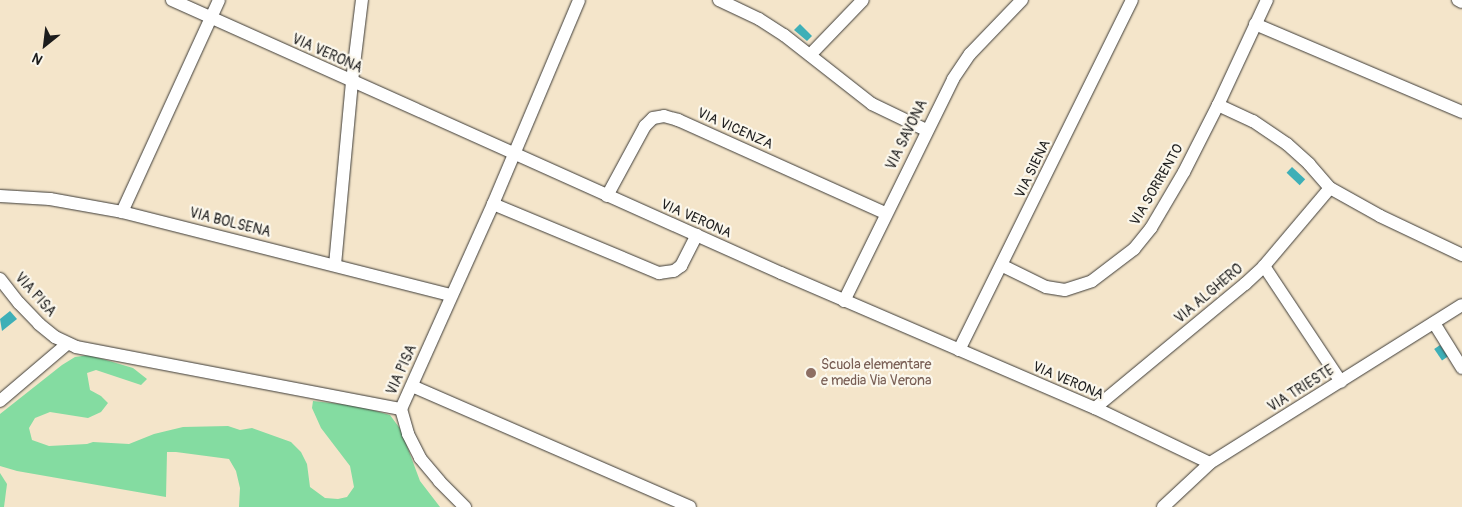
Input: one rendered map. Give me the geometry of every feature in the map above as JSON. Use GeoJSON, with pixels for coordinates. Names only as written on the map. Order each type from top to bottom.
{"type":"FeatureCollection","features":[{"type":"Feature","properties":{"kind":"street","name":"VIA VERONA"},"geometry":{"type":"LineString","coordinates":[[172,0],[844,301],[1095,408],[1210,463]]}},
{"type":"Feature","properties":{"kind":"street"},"geometry":{"type":"LineString","coordinates":[[122,212],[219,0]]}},
{"type":"Feature","properties":{"kind":"street"},"geometry":{"type":"LineString","coordinates":[[335,265],[352,81],[362,0]]}},
{"type":"Feature","properties":{"kind":"street","name":"VIA PISA"},"geometry":{"type":"LineString","coordinates":[[0,279],[31,316],[48,332],[67,344],[94,352],[401,409],[493,204],[579,0]]}},
{"type":"Feature","properties":{"kind":"street"},"geometry":{"type":"LineString","coordinates":[[719,0],[768,24],[866,100],[895,117],[926,130]]}},
{"type":"Feature","properties":{"kind":"street"},"geometry":{"type":"LineString","coordinates":[[810,55],[863,0]]}},
{"type":"Feature","properties":{"kind":"street","name":"VIA SAVONA"},"geometry":{"type":"LineString","coordinates":[[844,301],[885,213],[961,64],[1022,0]]}},
{"type":"Feature","properties":{"kind":"street","name":"VIA SIENA"},"geometry":{"type":"LineString","coordinates":[[959,350],[1003,266],[1132,0]]}},
{"type":"Feature","properties":{"kind":"street","name":"VIA SORRENTO"},"geometry":{"type":"LineString","coordinates":[[1003,266],[1046,287],[1060,290],[1082,286],[1107,271],[1134,249],[1151,228],[1184,172],[1218,105],[1267,0]]}},
{"type":"Feature","properties":{"kind":"street"},"geometry":{"type":"LineString","coordinates":[[1458,0],[1462,2]]}},
{"type":"Feature","properties":{"kind":"street"},"geometry":{"type":"LineString","coordinates":[[1255,24],[1462,112]]}},
{"type":"Feature","properties":{"kind":"street"},"geometry":{"type":"LineString","coordinates":[[1218,105],[1253,121],[1287,144],[1309,164],[1330,188],[1380,216],[1462,255]]}},
{"type":"Feature","properties":{"kind":"street","name":"VIA VICENZA"},"geometry":{"type":"LineString","coordinates":[[607,196],[645,126],[653,118],[664,116],[678,120],[885,213]]}},
{"type":"Feature","properties":{"kind":"street","name":"VIA ALGHERO"},"geometry":{"type":"LineString","coordinates":[[1095,408],[1264,266],[1330,188]]}},
{"type":"Feature","properties":{"kind":"street","name":"VIA BOLSENA"},"geometry":{"type":"LineString","coordinates":[[0,196],[50,199],[122,212],[451,295]]}},
{"type":"Feature","properties":{"kind":"street"},"geometry":{"type":"LineString","coordinates":[[493,204],[659,273],[674,271],[681,266],[697,235]]}},
{"type":"Feature","properties":{"kind":"street"},"geometry":{"type":"LineString","coordinates":[[1264,266],[1342,382]]}},
{"type":"Feature","properties":{"kind":"street","name":"VIA TRIESTE"},"geometry":{"type":"LineString","coordinates":[[1163,507],[1210,463],[1462,305]]}},
{"type":"Feature","properties":{"kind":"street"},"geometry":{"type":"LineString","coordinates":[[1434,322],[1462,368]]}},
{"type":"Feature","properties":{"kind":"street"},"geometry":{"type":"LineString","coordinates":[[0,400],[67,344]]}},
{"type":"Feature","properties":{"kind":"street"},"geometry":{"type":"LineString","coordinates":[[412,386],[690,507]]}},
{"type":"Feature","properties":{"kind":"street"},"geometry":{"type":"LineString","coordinates":[[401,409],[408,434],[420,458],[436,478],[465,507]]}},
{"type":"Feature","properties":{"kind":"green space"},"geometry":{"type":"Polygon","coordinates":[[[89,355],[133,368],[147,379],[141,385],[96,370],[87,373],[90,390],[101,396],[108,403],[101,412],[88,418],[50,412],[35,418],[29,428],[32,440],[49,446],[93,442],[129,444],[154,434],[183,427],[228,426],[240,430],[252,428],[291,442],[301,452],[307,464],[310,487],[325,498],[338,499],[347,497],[354,487],[350,466],[321,428],[312,408],[313,401],[358,406],[390,415],[401,430],[420,481],[440,507],[239,507],[240,488],[236,471],[229,459],[176,452],[167,452],[166,497],[17,471],[0,466],[0,414],[62,365],[75,357],[89,355]]]}},
{"type":"Feature","properties":{"kind":"green space"},"geometry":{"type":"Polygon","coordinates":[[[0,473],[7,484],[4,507],[0,507],[0,473]]]}},
{"type":"Feature","properties":{"kind":"water"},"geometry":{"type":"Polygon","coordinates":[[[800,24],[812,36],[807,41],[794,30],[800,24]]]}},
{"type":"Feature","properties":{"kind":"water"},"geometry":{"type":"Polygon","coordinates":[[[1292,167],[1305,179],[1300,185],[1287,173],[1292,167]]]}},
{"type":"Feature","properties":{"kind":"water"},"geometry":{"type":"Polygon","coordinates":[[[10,311],[17,319],[2,331],[0,319],[10,311]]]}},
{"type":"Feature","properties":{"kind":"water"},"geometry":{"type":"Polygon","coordinates":[[[1440,345],[1448,357],[1442,361],[1434,349],[1440,345]]]}},
{"type":"Feature","properties":{"kind":"place","name":"Scuola elementare e media Via Verona"},"geometry":{"type":"Point","coordinates":[811,373]}}]}
